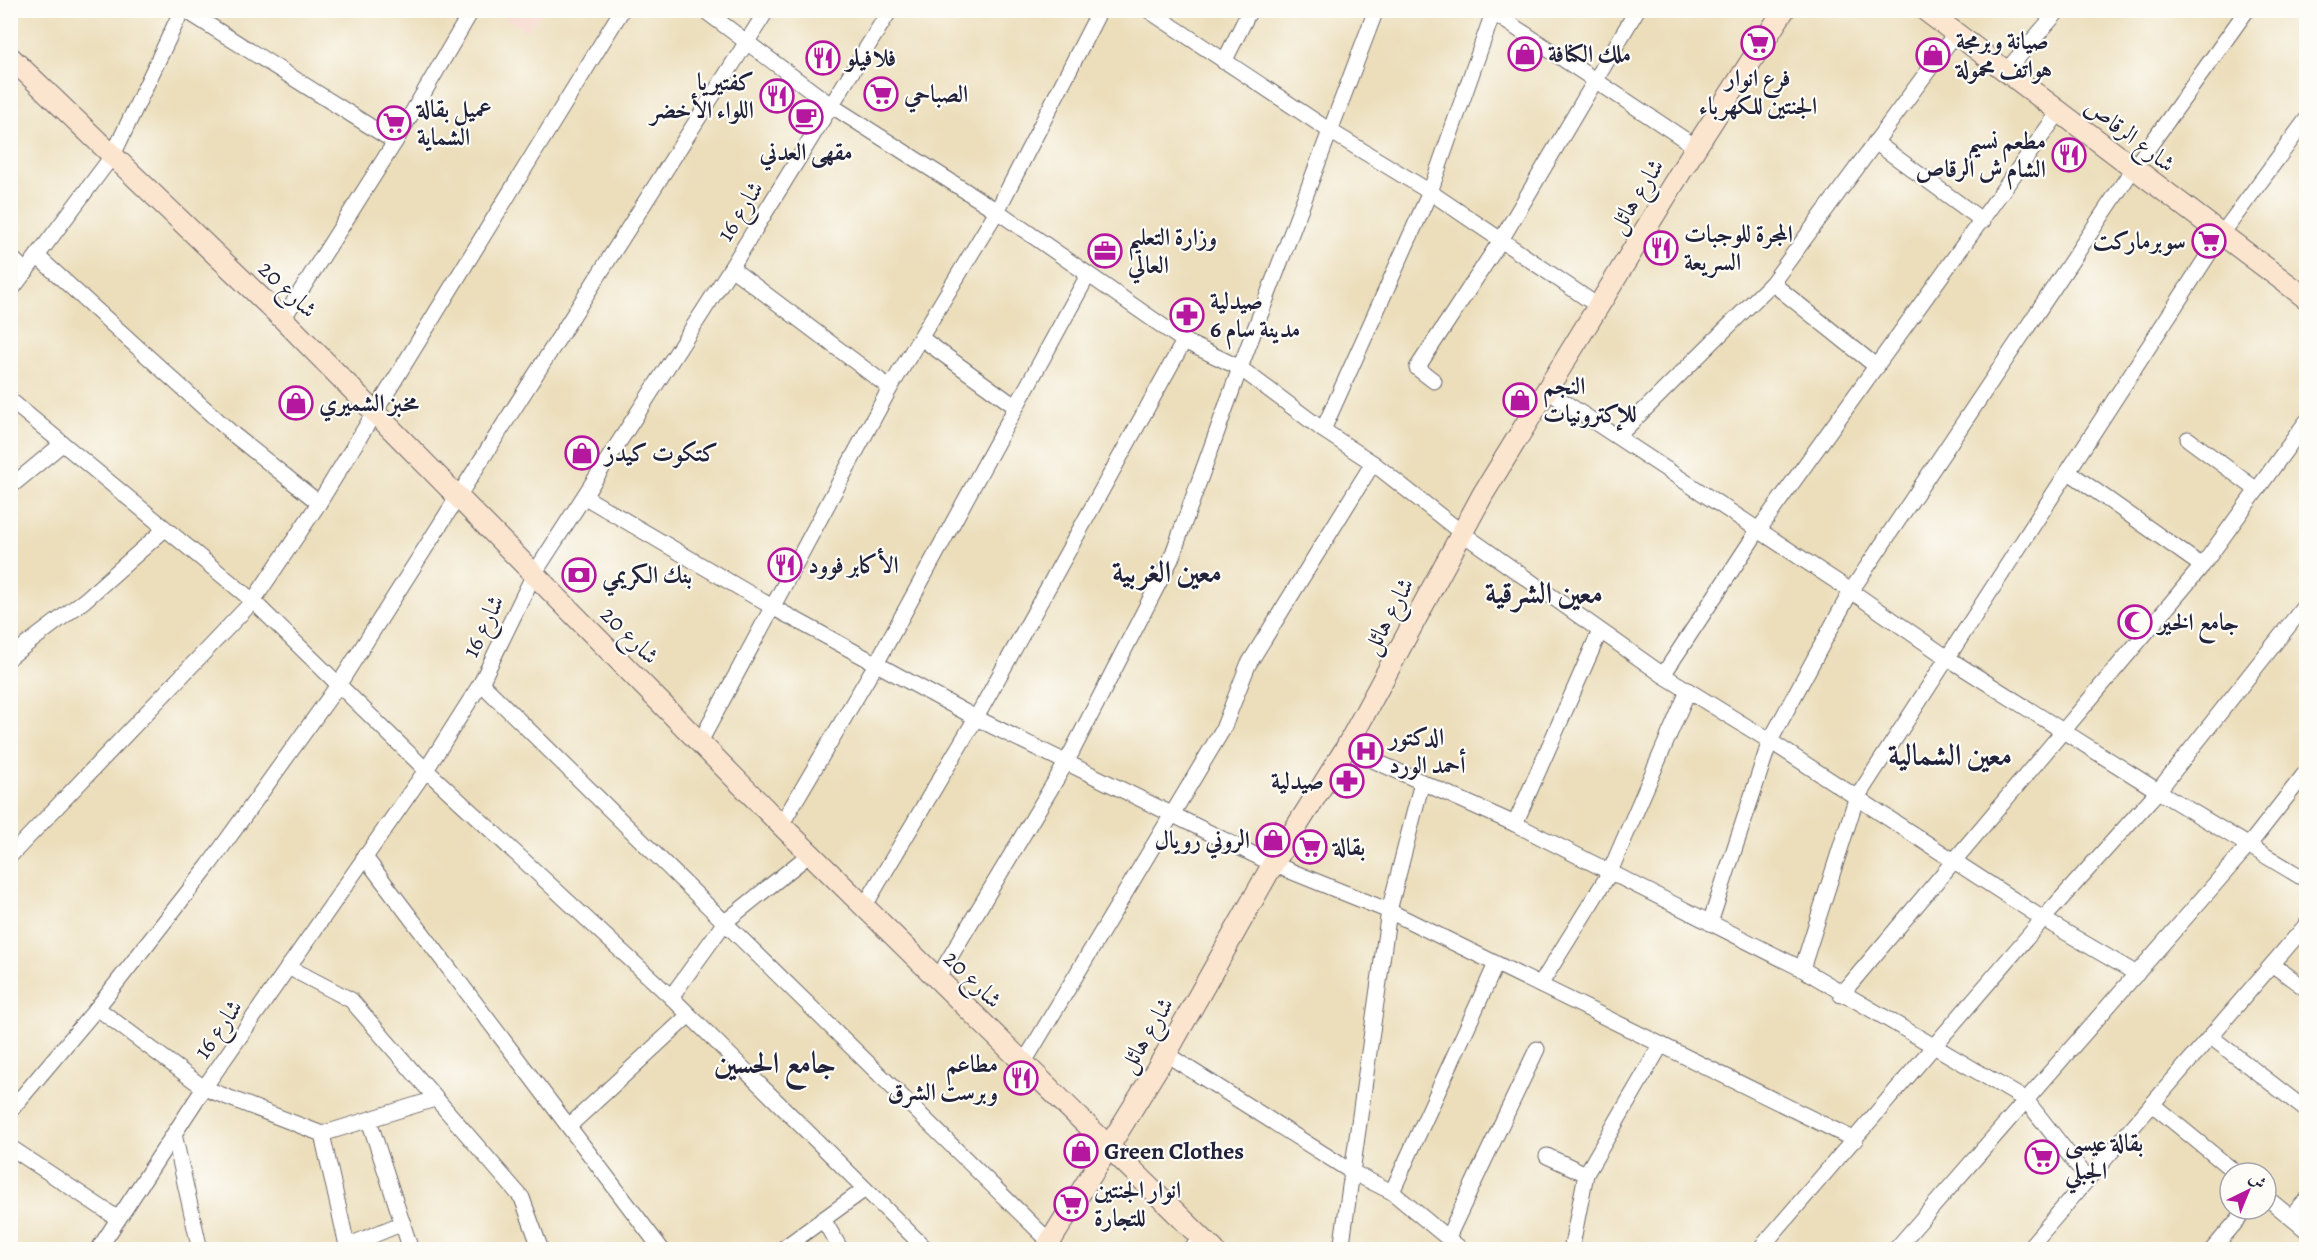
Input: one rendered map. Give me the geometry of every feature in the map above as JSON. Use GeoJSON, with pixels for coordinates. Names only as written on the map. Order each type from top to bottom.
{"type":"FeatureCollection","features":[{"type":"Feature","properties":{"kind":"street"},"geometry":{"type":"LineString","coordinates":[[10,292],[112,155],[184,10],[395,142]]}},
{"type":"Feature","properties":{"kind":"street"},"geometry":{"type":"LineString","coordinates":[[10,856],[253,601],[320,503],[373,412],[622,10]]}},
{"type":"Feature","properties":{"kind":"street"},"geometry":{"type":"LineString","coordinates":[[704,10],[832,106],[997,211],[1185,341],[1240,368],[1323,430],[1373,463],[1461,533],[1663,675],[1770,741],[2043,919],[2137,974]]}},
{"type":"Feature","properties":{"kind":"street"},"geometry":{"type":"LineString","coordinates":[[10,1111],[97,1008],[209,865],[339,684],[749,42],[767,10]]}},
{"type":"Feature","properties":{"kind":"street","name":"شارع 16"},"geometry":{"type":"LineString","coordinates":[[98,1250],[204,1088],[426,770],[481,683],[534,574],[731,268],[890,10]]}},
{"type":"Feature","properties":{"kind":"street"},"geometry":{"type":"LineString","coordinates":[[700,742],[774,608],[890,388],[997,211],[1101,10]]}},
{"type":"Feature","properties":{"kind":"street"},"geometry":{"type":"LineString","coordinates":[[1148,10],[1330,131],[1430,192],[1598,306]]}},
{"type":"Feature","properties":{"kind":"street"},"geometry":{"type":"LineString","coordinates":[[1224,62],[1250,10]]}},
{"type":"Feature","properties":{"kind":"street"},"geometry":{"type":"LineString","coordinates":[[937,979],[1066,763],[1171,559],[1240,368],[1376,10]]}},
{"type":"Feature","properties":{"kind":"street"},"geometry":{"type":"LineString","coordinates":[[1434,381],[1417,368],[1501,240],[1596,83],[1637,10]]}},
{"type":"Feature","properties":{"kind":"street","name":"شارع هائل"},"geometry":{"type":"LineString","coordinates":[[1047,1245],[1166,1054],[1273,864],[1346,748],[1461,533],[1546,390],[1696,147],[1784,10]]}},
{"type":"Feature","properties":{"kind":"street","name":"شارع الرقاص"},"geometry":{"type":"LineString","coordinates":[[1924,10],[2307,298]]}},
{"type":"Feature","properties":{"kind":"street"},"geometry":{"type":"LineString","coordinates":[[2006,71],[2059,10]]}},
{"type":"Feature","properties":{"kind":"street"},"geometry":{"type":"LineString","coordinates":[[1710,923],[1770,741],[1851,591],[2133,169],[2247,10]]}},
{"type":"Feature","properties":{"kind":"street"},"geometry":{"type":"LineString","coordinates":[[1323,430],[1430,192],[1492,11],[1596,83],[1696,147]]}},
{"type":"Feature","properties":{"kind":"street"},"geometry":{"type":"LineString","coordinates":[[283,319],[395,142],[468,12]]}},
{"type":"Feature","properties":{"kind":"street"},"geometry":{"type":"LineString","coordinates":[[1618,436],[1772,283],[1955,34]]}},
{"type":"Feature","properties":{"kind":"street","name":"شارع 20"},"geometry":{"type":"LineString","coordinates":[[10,57],[283,319],[810,854],[1107,1146],[1202,1246]]}},
{"type":"Feature","properties":{"kind":"street"},"geometry":{"type":"LineString","coordinates":[[1663,675],[1757,531],[1983,221],[2059,112]]}},
{"type":"Feature","properties":{"kind":"street"},"geometry":{"type":"LineString","coordinates":[[1802,969],[1856,799],[2221,235],[2301,139],[2307,120]]}},
{"type":"Feature","properties":{"kind":"street"},"geometry":{"type":"LineString","coordinates":[[1875,142],[1983,221]]}},
{"type":"Feature","properties":{"kind":"street"},"geometry":{"type":"LineString","coordinates":[[10,256],[26,272]]}},
{"type":"Feature","properties":{"kind":"street"},"geometry":{"type":"LineString","coordinates":[[37,256],[234,435],[320,503]]}},
{"type":"Feature","properties":{"kind":"street"},"geometry":{"type":"LineString","coordinates":[[731,268],[890,388]]}},
{"type":"Feature","properties":{"kind":"street"},"geometry":{"type":"LineString","coordinates":[[782,825],[876,664],[1088,274]]}},
{"type":"Feature","properties":{"kind":"street"},"geometry":{"type":"LineString","coordinates":[[1772,283],[1876,367]]}},
{"type":"Feature","properties":{"kind":"street"},"geometry":{"type":"LineString","coordinates":[[921,338],[1016,407]]}},
{"type":"Feature","properties":{"kind":"street"},"geometry":{"type":"LineString","coordinates":[[864,907],[976,718],[1185,341]]}},
{"type":"Feature","properties":{"kind":"street"},"geometry":{"type":"LineString","coordinates":[[1546,390],[1851,591],[1946,657],[2158,791],[2307,880]]}},
{"type":"Feature","properties":{"kind":"street"},"geometry":{"type":"LineString","coordinates":[[10,400],[253,601],[426,770],[671,997],[927,1250]]}},
{"type":"Feature","properties":{"kind":"street"},"geometry":{"type":"LineString","coordinates":[[1841,995],[2202,566],[2307,422]]}},
{"type":"Feature","properties":{"kind":"street"},"geometry":{"type":"LineString","coordinates":[[2188,439],[2257,490]]}},
{"type":"Feature","properties":{"kind":"street"},"geometry":{"type":"LineString","coordinates":[[10,487],[62,444]]}},
{"type":"Feature","properties":{"kind":"street"},"geometry":{"type":"LineString","coordinates":[[1023,1064],[1223,729],[1248,665],[1373,463]]}},
{"type":"Feature","properties":{"kind":"street"},"geometry":{"type":"LineString","coordinates":[[2069,472],[2202,566]]}},
{"type":"Feature","properties":{"kind":"street"},"geometry":{"type":"LineString","coordinates":[[585,497],[774,608],[976,718],[1273,864],[1389,911],[1855,1140]]}},
{"type":"Feature","properties":{"kind":"street"},"geometry":{"type":"LineString","coordinates":[[10,657],[84,600],[165,528]]}},
{"type":"Feature","properties":{"kind":"street"},"geometry":{"type":"LineString","coordinates":[[1759,1250],[2043,919],[2158,791],[2307,604]]}},
{"type":"Feature","properties":{"kind":"street"},"geometry":{"type":"LineString","coordinates":[[1515,824],[1600,631]]}},
{"type":"Feature","properties":{"kind":"street"},"geometry":{"type":"LineString","coordinates":[[481,683],[725,922],[1047,1245]]}},
{"type":"Feature","properties":{"kind":"street"},"geometry":{"type":"LineString","coordinates":[[1540,985],[1609,874],[1688,691]]}},
{"type":"Feature","properties":{"kind":"street"},"geometry":{"type":"LineString","coordinates":[[1346,748],[1515,824],[1609,874],[1802,969],[1841,995],[2026,1100],[2088,1179]]}},
{"type":"Feature","properties":{"kind":"street"},"geometry":{"type":"LineString","coordinates":[[1895,1250],[2249,845],[2307,772]]}},
{"type":"Feature","properties":{"kind":"street"},"geometry":{"type":"LineString","coordinates":[[1341,1250],[1389,911],[1422,782]]}},
{"type":"Feature","properties":{"kind":"street"},"geometry":{"type":"LineString","coordinates":[[671,997],[725,922],[810,854]]}},
{"type":"Feature","properties":{"kind":"street"},"geometry":{"type":"LineString","coordinates":[[364,856],[662,1250]]}},
{"type":"Feature","properties":{"kind":"street"},"geometry":{"type":"LineString","coordinates":[[2027,1250],[2307,926]]}},
{"type":"Feature","properties":{"kind":"street"},"geometry":{"type":"LineString","coordinates":[[1392,1192],[1496,964]]}},
{"type":"Feature","properties":{"kind":"street"},"geometry":{"type":"LineString","coordinates":[[2273,965],[2307,989]]}},
{"type":"Feature","properties":{"kind":"street"},"geometry":{"type":"LineString","coordinates":[[288,967],[351,1000],[522,1198],[540,1250]]}},
{"type":"Feature","properties":{"kind":"street"},"geometry":{"type":"LineString","coordinates":[[97,1008],[204,1088],[322,1134],[435,1099]]}},
{"type":"Feature","properties":{"kind":"street"},"geometry":{"type":"LineString","coordinates":[[569,1126],[689,1015]]}},
{"type":"Feature","properties":{"kind":"street"},"geometry":{"type":"LineString","coordinates":[[2211,1037],[2307,1110]]}},
{"type":"Feature","properties":{"kind":"street"},"geometry":{"type":"LineString","coordinates":[[1571,1250],[1586,1174],[1661,1045]]}},
{"type":"Feature","properties":{"kind":"street"},"geometry":{"type":"LineString","coordinates":[[1448,1237],[1537,1049]]}},
{"type":"Feature","properties":{"kind":"street"},"geometry":{"type":"LineString","coordinates":[[1166,1054],[1352,1172],[1392,1192],[1462,1250]]}},
{"type":"Feature","properties":{"kind":"street"},"geometry":{"type":"LineString","coordinates":[[2152,1104],[2221,1161]]}},
{"type":"Feature","properties":{"kind":"street"},"geometry":{"type":"LineString","coordinates":[[369,1119],[411,1250]]}},
{"type":"Feature","properties":{"kind":"street"},"geometry":{"type":"LineString","coordinates":[[174,1134],[200,1250]]}},
{"type":"Feature","properties":{"kind":"street"},"geometry":{"type":"LineString","coordinates":[[322,1134],[347,1248],[403,1223]]}},
{"type":"Feature","properties":{"kind":"street"},"geometry":{"type":"LineString","coordinates":[[10,1147],[117,1218]]}},
{"type":"Feature","properties":{"kind":"street"},"geometry":{"type":"LineString","coordinates":[[1547,1156],[1586,1174]]}},
{"type":"Feature","properties":{"kind":"street"},"geometry":{"type":"LineString","coordinates":[[781,1250],[865,1189]]}},
{"type":"Feature","properties":{"kind":"street"},"geometry":{"type":"LineString","coordinates":[[2291,1217],[2307,1200]]}},
{"type":"Feature","properties":{"kind":"street"},"geometry":{"type":"LineString","coordinates":[[2278,1207],[2307,1230]]}},
{"type":"Feature","properties":{"kind":"street"},"geometry":{"type":"LineString","coordinates":[[823,1219],[841,1250]]}},
{"type":"Feature","properties":{"kind":"street"},"geometry":{"type":"LineString","coordinates":[[2212,1250],[2237,1221]]}},
{"type":"Feature","properties":{"kind":"shaded area"},"geometry":{"type":"Polygon","coordinates":[[[493,11],[542,11],[528,32],[493,11]]]}},
{"type":"Feature","properties":{"kind":"place","name":"فرع انوار الجنتين للكهرباء"},"geometry":{"type":"Point","coordinates":[1758,43]}},
{"type":"Feature","properties":{"kind":"place","name":"ملك الكنافة"},"geometry":{"type":"Point","coordinates":[1525,54]}},
{"type":"Feature","properties":{"kind":"place","name":"صيانة وبرمجة هواتف محمولة"},"geometry":{"type":"Point","coordinates":[1933,55]}},
{"type":"Feature","properties":{"kind":"place","name":"فلافيلو"},"geometry":{"type":"Point","coordinates":[823,58]}},
{"type":"Feature","properties":{"kind":"place","name":"الصباحي"},"geometry":{"type":"Point","coordinates":[881,94]}},
{"type":"Feature","properties":{"kind":"place","name":"كفتيريا اللواء الأخضر"},"geometry":{"type":"Point","coordinates":[777,96]}},
{"type":"Feature","properties":{"kind":"place","name":"مقهى العدني"},"geometry":{"type":"Point","coordinates":[806,117]}},
{"type":"Feature","properties":{"kind":"place","name":"عميل بقالة الشماية"},"geometry":{"type":"Point","coordinates":[394,123]}},
{"type":"Feature","properties":{"kind":"place","name":"مطعم نسيم الشام ش الرقاص"},"geometry":{"type":"Point","coordinates":[2069,155]}},
{"type":"Feature","properties":{"kind":"place","name":"سوبرماركت"},"geometry":{"type":"Point","coordinates":[2209,241]}},
{"type":"Feature","properties":{"kind":"place","name":"المجرة للوجبات السريعة"},"geometry":{"type":"Point","coordinates":[1661,248]}},
{"type":"Feature","properties":{"kind":"place","name":"وزارة التعليم العالي"},"geometry":{"type":"Point","coordinates":[1105,251]}},
{"type":"Feature","properties":{"kind":"place","name":"صيدلية مدينة سام 6"},"geometry":{"type":"Point","coordinates":[1187,315]}},
{"type":"Feature","properties":{"kind":"place","name":"النجم للإكترونيات"},"geometry":{"type":"Point","coordinates":[1520,400]}},
{"type":"Feature","properties":{"kind":"place","name":"مخبز الشميري"},"geometry":{"type":"Point","coordinates":[296,403]}},
{"type":"Feature","properties":{"kind":"place","name":"كتكوت كيدز"},"geometry":{"type":"Point","coordinates":[582,453]}},
{"type":"Feature","properties":{"kind":"place","name":"الأكابر فوود"},"geometry":{"type":"Point","coordinates":[785,565]}},
{"type":"Feature","properties":{"kind":"place","name":"بنك الكريمي"},"geometry":{"type":"Point","coordinates":[579,575]}},
{"type":"Feature","properties":{"kind":"place","name":"جامع الخير"},"geometry":{"type":"Point","coordinates":[2135,622]}},
{"type":"Feature","properties":{"kind":"place","name":"الدكتور أحمد الورد"},"geometry":{"type":"Point","coordinates":[1366,751]}},
{"type":"Feature","properties":{"kind":"place","name":"صيدلية"},"geometry":{"type":"Point","coordinates":[1347,781]}},
{"type":"Feature","properties":{"kind":"place","name":"الروني رويال"},"geometry":{"type":"Point","coordinates":[1273,840]}},
{"type":"Feature","properties":{"kind":"place","name":"بقالة"},"geometry":{"type":"Point","coordinates":[1310,847]}},
{"type":"Feature","properties":{"kind":"place","name":"مطاعم وبرست الشرق"},"geometry":{"type":"Point","coordinates":[1021,1078]}},
{"type":"Feature","properties":{"kind":"place","name":"Green Clothes"},"geometry":{"type":"Point","coordinates":[1081,1151]}},
{"type":"Feature","properties":{"kind":"place","name":"بقالة عيسى الجبلي"},"geometry":{"type":"Point","coordinates":[2042,1157]}},
{"type":"Feature","properties":{"kind":"place","name":"انوار الجنتين للتجارة"},"geometry":{"type":"Point","coordinates":[1071,1204]}},
{"type":"Feature","properties":{"kind":"district","name":"معين الغربية"},"geometry":{"type":"Point","coordinates":[1167,572]}},
{"type":"Feature","properties":{"kind":"district","name":"معين الشرقية"},"geometry":{"type":"Point","coordinates":[1544,593]}},
{"type":"Feature","properties":{"kind":"district","name":"معين الشمالية"},"geometry":{"type":"Point","coordinates":[1950,755]}},
{"type":"Feature","properties":{"kind":"district","name":"جامع الحسين"},"geometry":{"type":"Point","coordinates":[775,1063]}}]}
